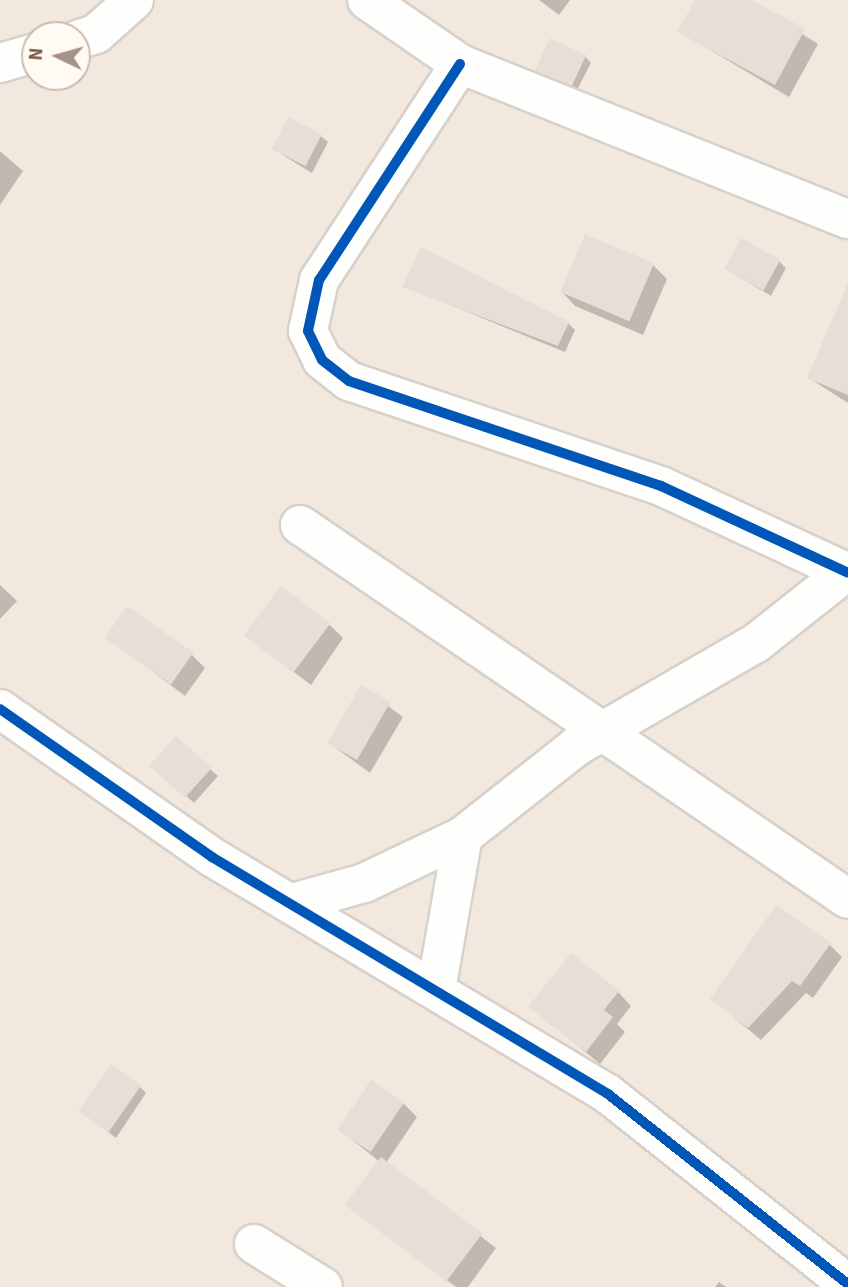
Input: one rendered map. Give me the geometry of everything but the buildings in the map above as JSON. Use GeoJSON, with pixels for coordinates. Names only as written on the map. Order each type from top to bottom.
{"type":"FeatureCollection","features":[{"type":"Feature","properties":{"kind":"street"},"geometry":{"type":"LineString","coordinates":[[91,36],[134,0]]}},
{"type":"Feature","properties":{"kind":"street"},"geometry":{"type":"LineString","coordinates":[[367,0],[460,64],[848,219]]}},
{"type":"Feature","properties":{"kind":"street"},"geometry":{"type":"LineString","coordinates":[[0,64],[21,57]]}},
{"type":"Feature","properties":{"kind":"street"},"geometry":{"type":"LineString","coordinates":[[292,904],[364,883],[463,836],[506,798],[605,731],[756,643],[846,571],[661,486],[349,381],[321,360],[307,331],[319,280],[460,64]]}},
{"type":"Feature","properties":{"kind":"street"},"geometry":{"type":"LineString","coordinates":[[300,525],[848,898]]}},
{"type":"Feature","properties":{"kind":"street"},"geometry":{"type":"LineString","coordinates":[[0,709],[212,857],[608,1094],[848,1284]]}},
{"type":"Feature","properties":{"kind":"street"},"geometry":{"type":"LineString","coordinates":[[436,990],[463,836]]}},
{"type":"Feature","properties":{"kind":"street"},"geometry":{"type":"LineString","coordinates":[[254,1244],[323,1287]]}},
{"type":"Feature","properties":{"kind":"shaded area"},"geometry":{"type":"Polygon","coordinates":[[[0,0],[848,0],[848,1287],[0,1287],[0,0]]]}},
{"type":"Feature","properties":{"kind":"cycle path"},"geometry":{"type":"LineString","coordinates":[[460,64],[319,280],[308,331],[322,360],[349,381],[661,486],[848,573]]}},
{"type":"Feature","properties":{"kind":"cycle path"},"geometry":{"type":"LineString","coordinates":[[0,709],[212,857],[608,1094],[848,1284]]}}]}
